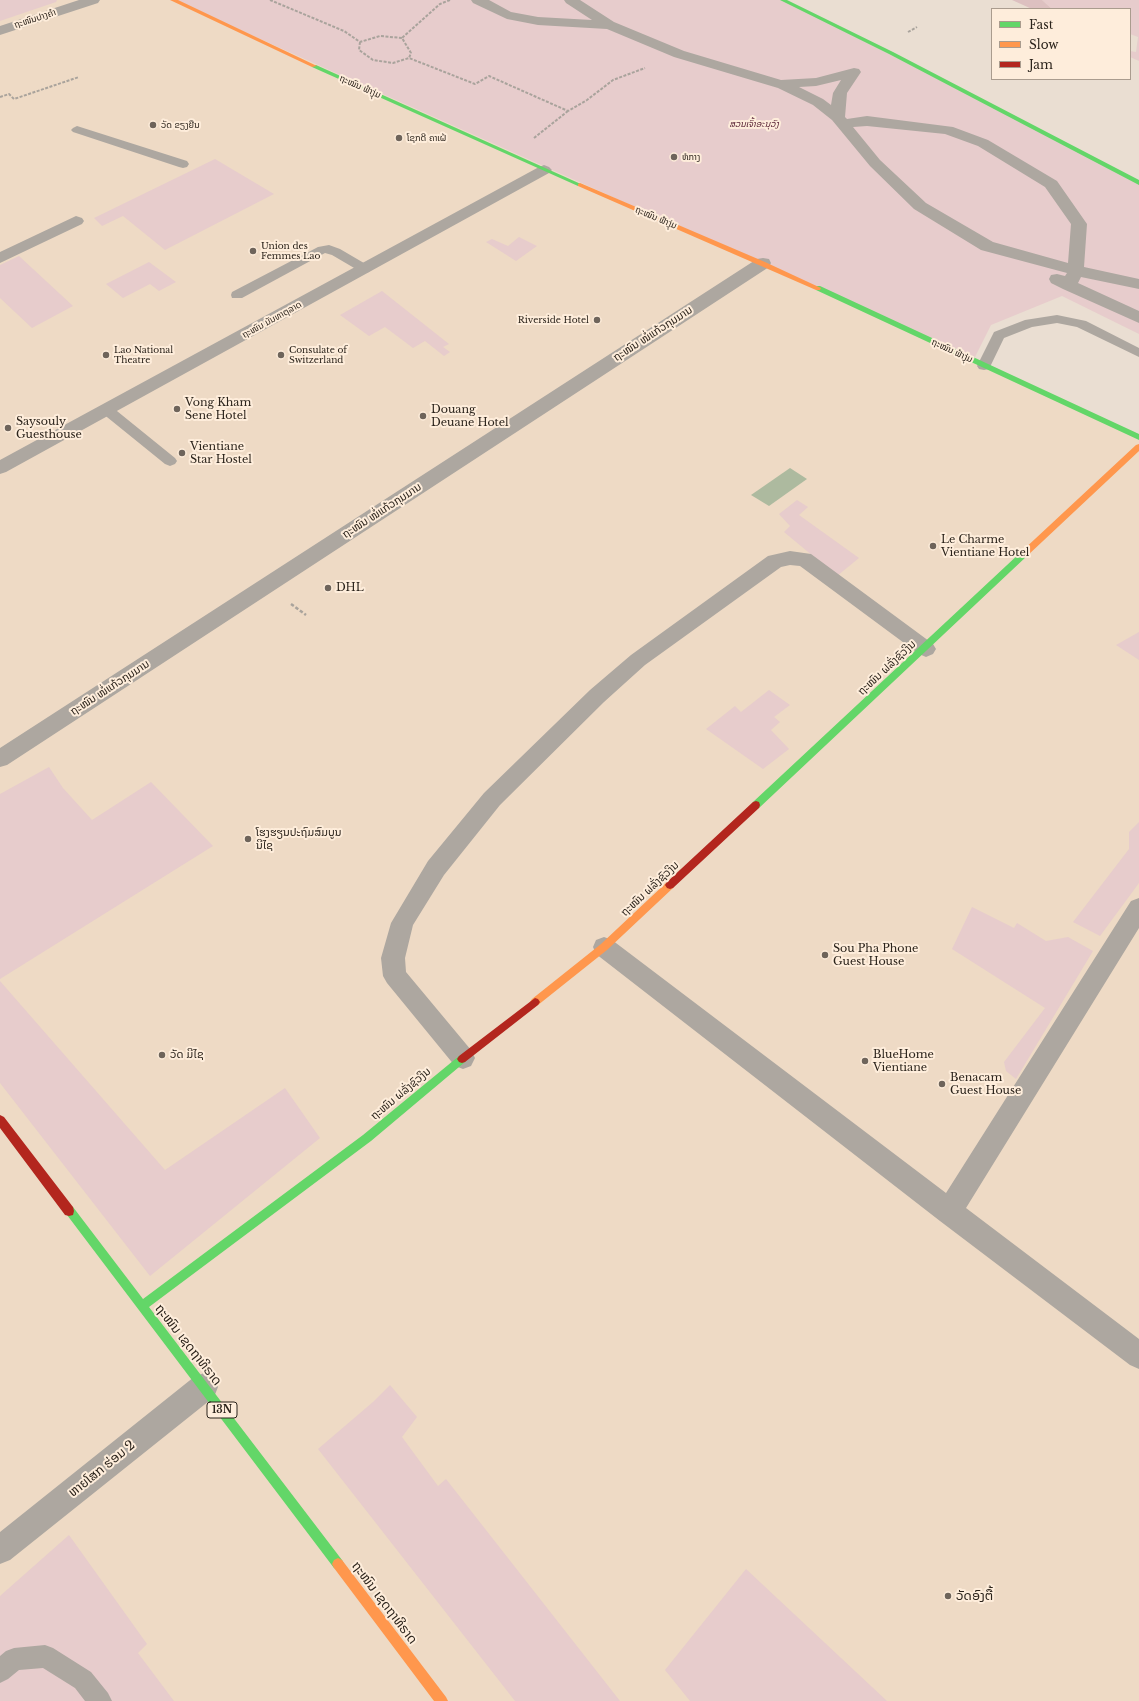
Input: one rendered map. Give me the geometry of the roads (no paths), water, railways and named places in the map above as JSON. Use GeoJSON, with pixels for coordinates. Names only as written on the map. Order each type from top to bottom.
{"type":"FeatureCollection","features":[{"type":"Feature","properties":{"kind":"main road","name":"ຖະໝົນ ຟ້າງຸ່ມ"},"geometry":{"type":"LineString","coordinates":[[173,0],[335,76],[512,156],[763,263],[1139,437]]}},
{"type":"Feature","properties":{"kind":"main road"},"geometry":{"type":"LineString","coordinates":[[783,0],[891,53],[1139,182]]}},
{"type":"Feature","properties":{"kind":"main road","name":"ຖະໜົນ ຝລັ່ງຊົວງິນ"},"geometry":{"type":"LineString","coordinates":[[142,1306],[367,1138],[463,1058],[604,948],[926,649],[1139,447]]}},
{"type":"Feature","properties":{"kind":"main road","name":"ຖະໜົນ ເຊດຖາທິຣາດ"},"geometry":{"type":"LineString","coordinates":[[0,1120],[442,1701]]}},
{"type":"Feature","properties":{"kind":"street","name":"ຖະໜົນປາງຄໍາ"},"geometry":{"type":"LineString","coordinates":[[0,31],[93,0]]}},
{"type":"Feature","properties":{"kind":"street"},"geometry":{"type":"LineString","coordinates":[[478,0],[507,15],[538,21],[609,25]]}},
{"type":"Feature","properties":{"kind":"street"},"geometry":{"type":"LineString","coordinates":[[571,0],[609,25],[679,54],[780,84],[818,102],[840,120],[875,163],[920,206],[987,246],[1139,318]]}},
{"type":"Feature","properties":{"kind":"street"},"geometry":{"type":"LineString","coordinates":[[780,84],[816,82],[854,72],[840,93],[840,120]]}},
{"type":"Feature","properties":{"kind":"street"},"geometry":{"type":"LineString","coordinates":[[840,120],[867,121],[948,130],[983,143],[1051,184],[1079,224],[1076,270],[1069,285]]}},
{"type":"Feature","properties":{"kind":"street","name":"ຖະໜົນ ມັນທາຕຸລາດ"},"geometry":{"type":"LineString","coordinates":[[0,468],[544,170]]}},
{"type":"Feature","properties":{"kind":"street"},"geometry":{"type":"LineString","coordinates":[[0,258],[76,221]]}},
{"type":"Feature","properties":{"kind":"street"},"geometry":{"type":"LineString","coordinates":[[987,246],[1076,270],[1139,284]]}},
{"type":"Feature","properties":{"kind":"street","name":"ຖະໜົນ ໜໍ່ແກ້ວກຸມມານ"},"geometry":{"type":"LineString","coordinates":[[0,759],[763,263]]}},
{"type":"Feature","properties":{"kind":"street"},"geometry":{"type":"LineString","coordinates":[[463,1058],[395,976],[393,958],[402,923],[436,868],[492,799],[603,690],[638,660],[774,561],[790,558],[804,559],[926,649]]}},
{"type":"Feature","properties":{"kind":"street"},"geometry":{"type":"LineString","coordinates":[[949,1212],[1139,908]]}},
{"type":"Feature","properties":{"kind":"street"},"geometry":{"type":"LineString","coordinates":[[604,948],[1139,1356]]}},
{"type":"Feature","properties":{"kind":"street","name":"ຫາຍໂສກ ຮ່ອມ 2"},"geometry":{"type":"LineString","coordinates":[[0,1550],[204,1387]]}},
{"type":"Feature","properties":{"kind":"lane"},"geometry":{"type":"LineString","coordinates":[[77,130],[183,164]]}},
{"type":"Feature","properties":{"kind":"lane"},"geometry":{"type":"LineString","coordinates":[[237,295],[322,250],[329,249],[336,252],[365,269]]}},
{"type":"Feature","properties":{"kind":"lane"},"geometry":{"type":"LineString","coordinates":[[984,366],[999,335],[1030,323],[1057,319],[1081,324],[1139,353]]}},
{"type":"Feature","properties":{"kind":"lane"},"geometry":{"type":"LineString","coordinates":[[107,410],[170,460]]}},
{"type":"Feature","properties":{"kind":"lane"},"geometry":{"type":"LineString","coordinates":[[0,1671],[14,1658],[45,1656],[82,1680],[100,1701]]}},
{"type":"Feature","properties":{"kind":"place","name":"ວັດ ຂຽງຍືນ"},"geometry":{"type":"Point","coordinates":[153,125]}},
{"type":"Feature","properties":{"kind":"place","name":"ໂຊກດີ ຄາເຝ້"},"geometry":{"type":"Point","coordinates":[399,138]}},
{"type":"Feature","properties":{"kind":"place","name":"ຫໍກາງ"},"geometry":{"type":"Point","coordinates":[674,157]}},
{"type":"Feature","properties":{"kind":"place","name":"Union des Femmes Lao"},"geometry":{"type":"Point","coordinates":[253,251]}},
{"type":"Feature","properties":{"kind":"place","name":"Riverside Hotel"},"geometry":{"type":"Point","coordinates":[597,320]}},
{"type":"Feature","properties":{"kind":"place","name":"Lao National Theatre"},"geometry":{"type":"Point","coordinates":[106,355]}},
{"type":"Feature","properties":{"kind":"place","name":"Consulate of Switzerland"},"geometry":{"type":"Point","coordinates":[281,355]}},
{"type":"Feature","properties":{"kind":"place","name":"Vong Kham Sene Hotel"},"geometry":{"type":"Point","coordinates":[177,409]}},
{"type":"Feature","properties":{"kind":"place","name":"Douang Deuane Hotel"},"geometry":{"type":"Point","coordinates":[423,416]}},
{"type":"Feature","properties":{"kind":"place","name":"Saysouly Guesthouse"},"geometry":{"type":"Point","coordinates":[8,428]}},
{"type":"Feature","properties":{"kind":"place","name":"Vientiane Star Hostel"},"geometry":{"type":"Point","coordinates":[182,453]}},
{"type":"Feature","properties":{"kind":"place","name":"Le Charme Vientiane Hotel"},"geometry":{"type":"Point","coordinates":[933,546]}},
{"type":"Feature","properties":{"kind":"place","name":"DHL"},"geometry":{"type":"Point","coordinates":[328,588]}},
{"type":"Feature","properties":{"kind":"place","name":"ໂຮງຮຽນປະຖົມສົມບູນ ນີໄຊ"},"geometry":{"type":"Point","coordinates":[248,839]}},
{"type":"Feature","properties":{"kind":"place","name":"Sou Pha Phone Guest House"},"geometry":{"type":"Point","coordinates":[825,955]}},
{"type":"Feature","properties":{"kind":"place","name":"ວັດ ມີໄຊ"},"geometry":{"type":"Point","coordinates":[162,1055]}},
{"type":"Feature","properties":{"kind":"place","name":"BlueHome Vientiane"},"geometry":{"type":"Point","coordinates":[865,1061]}},
{"type":"Feature","properties":{"kind":"place","name":"Benacam Guest House"},"geometry":{"type":"Point","coordinates":[942,1084]}},
{"type":"Feature","properties":{"kind":"place","name":"ວັດອົງຕື້"},"geometry":{"type":"Point","coordinates":[948,1596]}},
{"type":"Feature","properties":{"kind":"park label","name":"ສວນເຈົ້າອະນຸວົງ"},"geometry":{"type":"Point","coordinates":[754,124]}}]}
